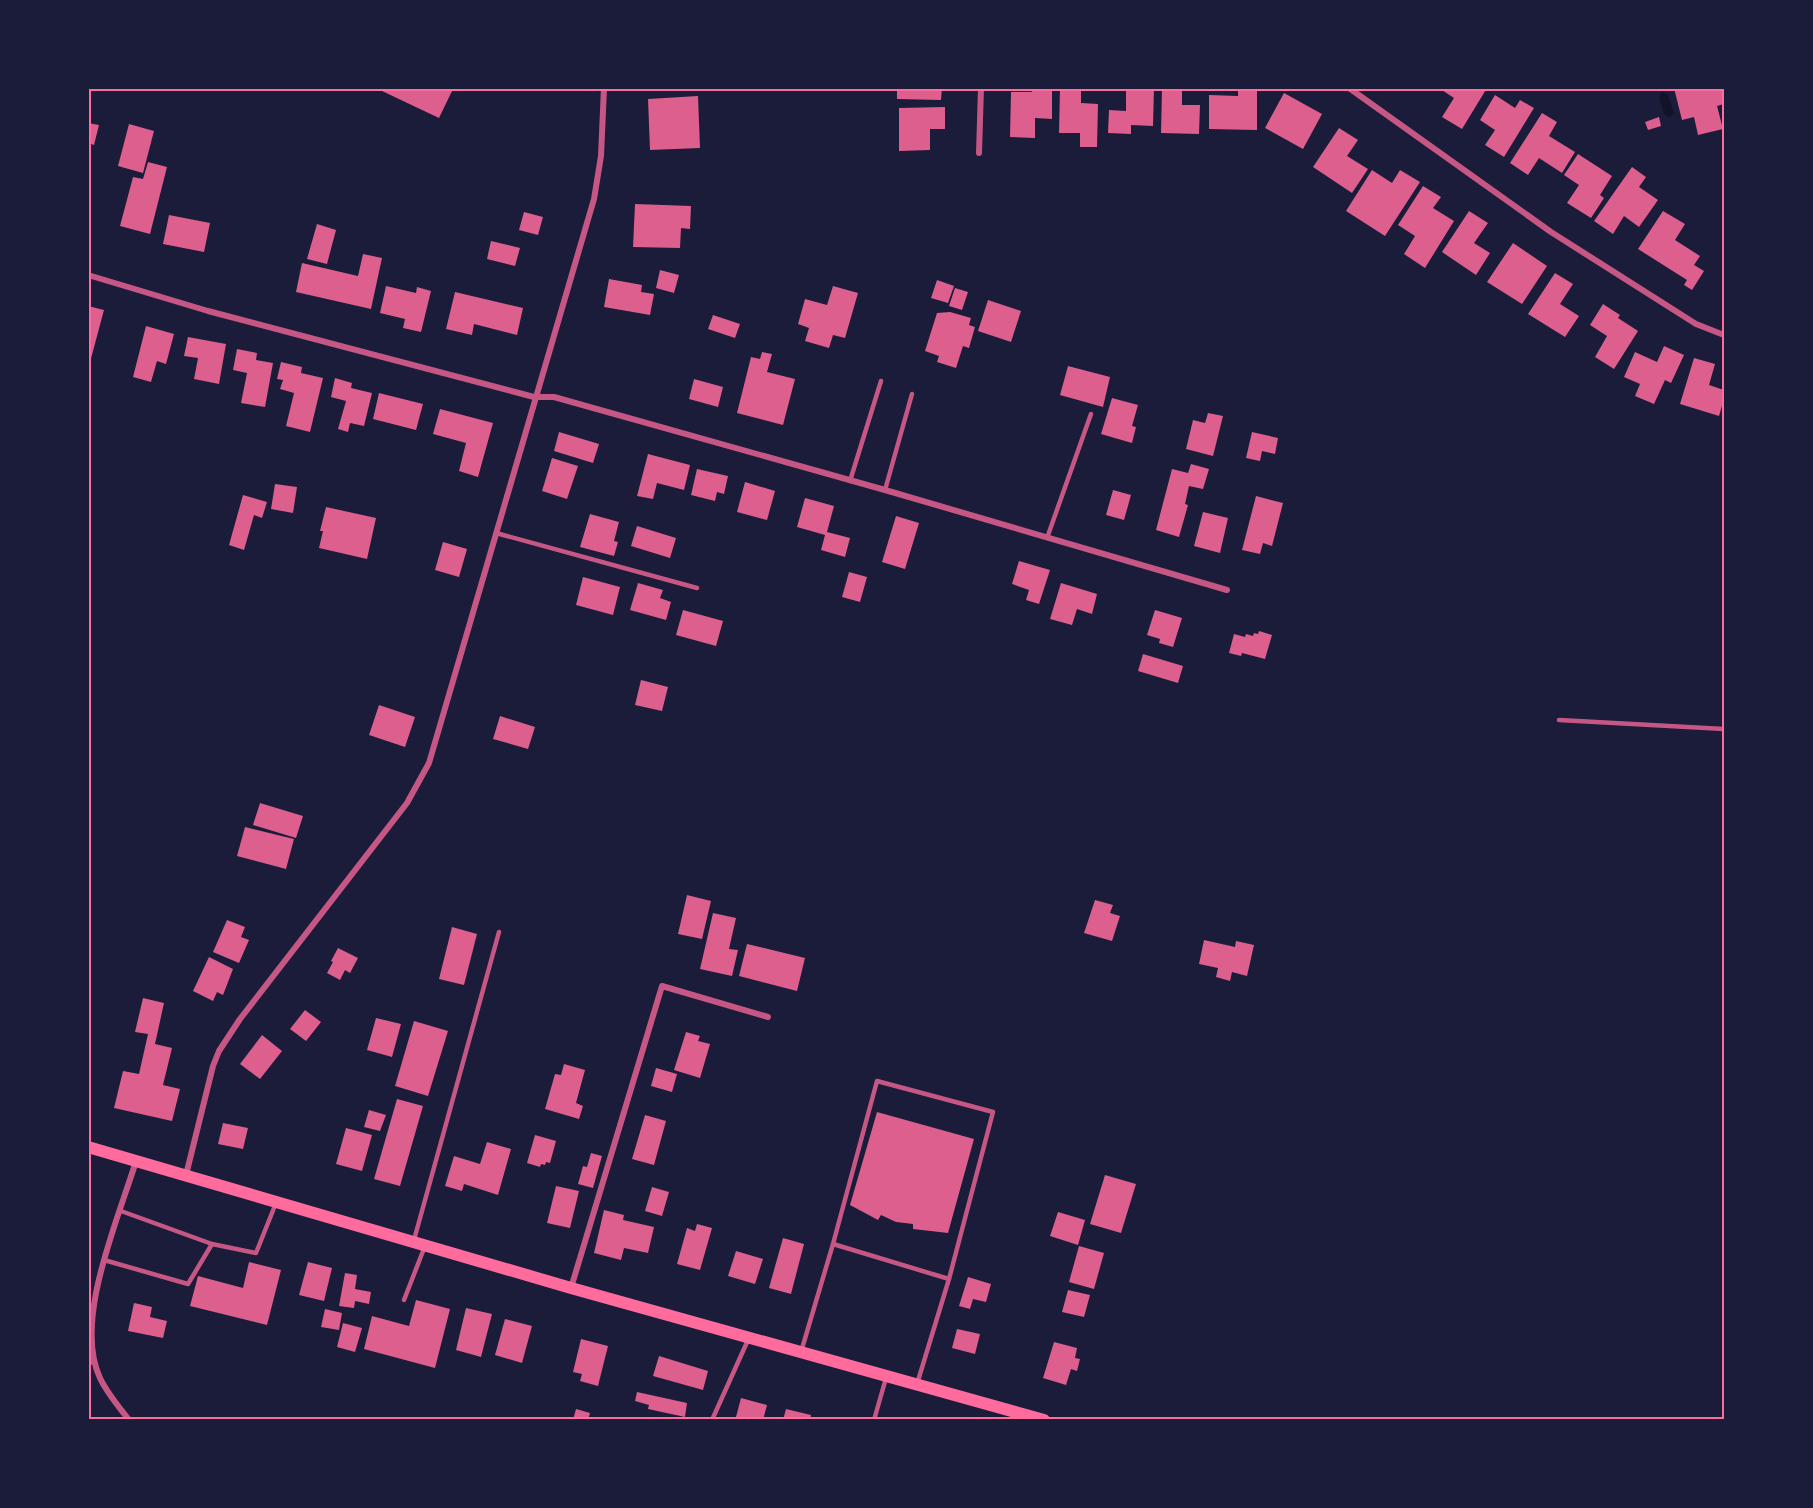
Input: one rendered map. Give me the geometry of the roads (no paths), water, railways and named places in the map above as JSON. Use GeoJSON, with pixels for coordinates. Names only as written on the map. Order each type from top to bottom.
{"type":"FeatureCollection","features":[{"type":"Feature","properties":{"kind":"main road"},"geometry":{"type":"LineString","coordinates":[[88,1147],[571,1288],[1044,1419]]}},
{"type":"Feature","properties":{"kind":"street"},"geometry":{"type":"LineString","coordinates":[[186,1175],[209,1081],[219,1051],[240,1019],[407,803],[422,778],[437,738],[534,397],[561,316],[594,199],[601,156],[604,88]]}},
{"type":"Feature","properties":{"kind":"street"},"geometry":{"type":"LineString","coordinates":[[980,153],[981,88]]}},
{"type":"Feature","properties":{"kind":"street"},"geometry":{"type":"LineString","coordinates":[[1349,88],[1551,232],[1696,324],[1725,335]]}},
{"type":"Feature","properties":{"kind":"street"},"geometry":{"type":"LineString","coordinates":[[88,275],[208,311],[534,397],[554,398],[885,490],[1227,590]]}},
{"type":"Feature","properties":{"kind":"street"},"geometry":{"type":"LineString","coordinates":[[571,1288],[662,986],[768,1017]]}},
{"type":"Feature","properties":{"kind":"street"},"geometry":{"type":"LineString","coordinates":[[129,1419],[92,1363],[90,1327],[104,1260],[136,1161]]}},
{"type":"Feature","properties":{"kind":"lane"},"geometry":{"type":"LineString","coordinates":[[850,481],[881,381]]}},
{"type":"Feature","properties":{"kind":"lane"},"geometry":{"type":"LineString","coordinates":[[885,490],[912,394]]}},
{"type":"Feature","properties":{"kind":"lane"},"geometry":{"type":"LineString","coordinates":[[1047,538],[1091,414]]}},
{"type":"Feature","properties":{"kind":"lane"},"geometry":{"type":"LineString","coordinates":[[496,533],[697,588]]}},
{"type":"Feature","properties":{"kind":"lane"},"geometry":{"type":"LineString","coordinates":[[1559,720],[1725,729]]}},
{"type":"Feature","properties":{"kind":"lane"},"geometry":{"type":"LineString","coordinates":[[404,1300],[499,932]]}},
{"type":"Feature","properties":{"kind":"lane"},"geometry":{"type":"LineString","coordinates":[[801,1352],[877,1081],[993,1112],[949,1279],[917,1384]]}},
{"type":"Feature","properties":{"kind":"lane"},"geometry":{"type":"LineString","coordinates":[[121,1210],[212,1244],[256,1253],[276,1203]]}},
{"type":"Feature","properties":{"kind":"lane"},"geometry":{"type":"LineString","coordinates":[[104,1260],[188,1284],[212,1244]]}},
{"type":"Feature","properties":{"kind":"lane"},"geometry":{"type":"LineString","coordinates":[[833,1244],[949,1279]]}},
{"type":"Feature","properties":{"kind":"lane"},"geometry":{"type":"LineString","coordinates":[[712,1419],[749,1337]]}},
{"type":"Feature","properties":{"kind":"lane"},"geometry":{"type":"LineString","coordinates":[[874,1419],[886,1376]]}}]}
